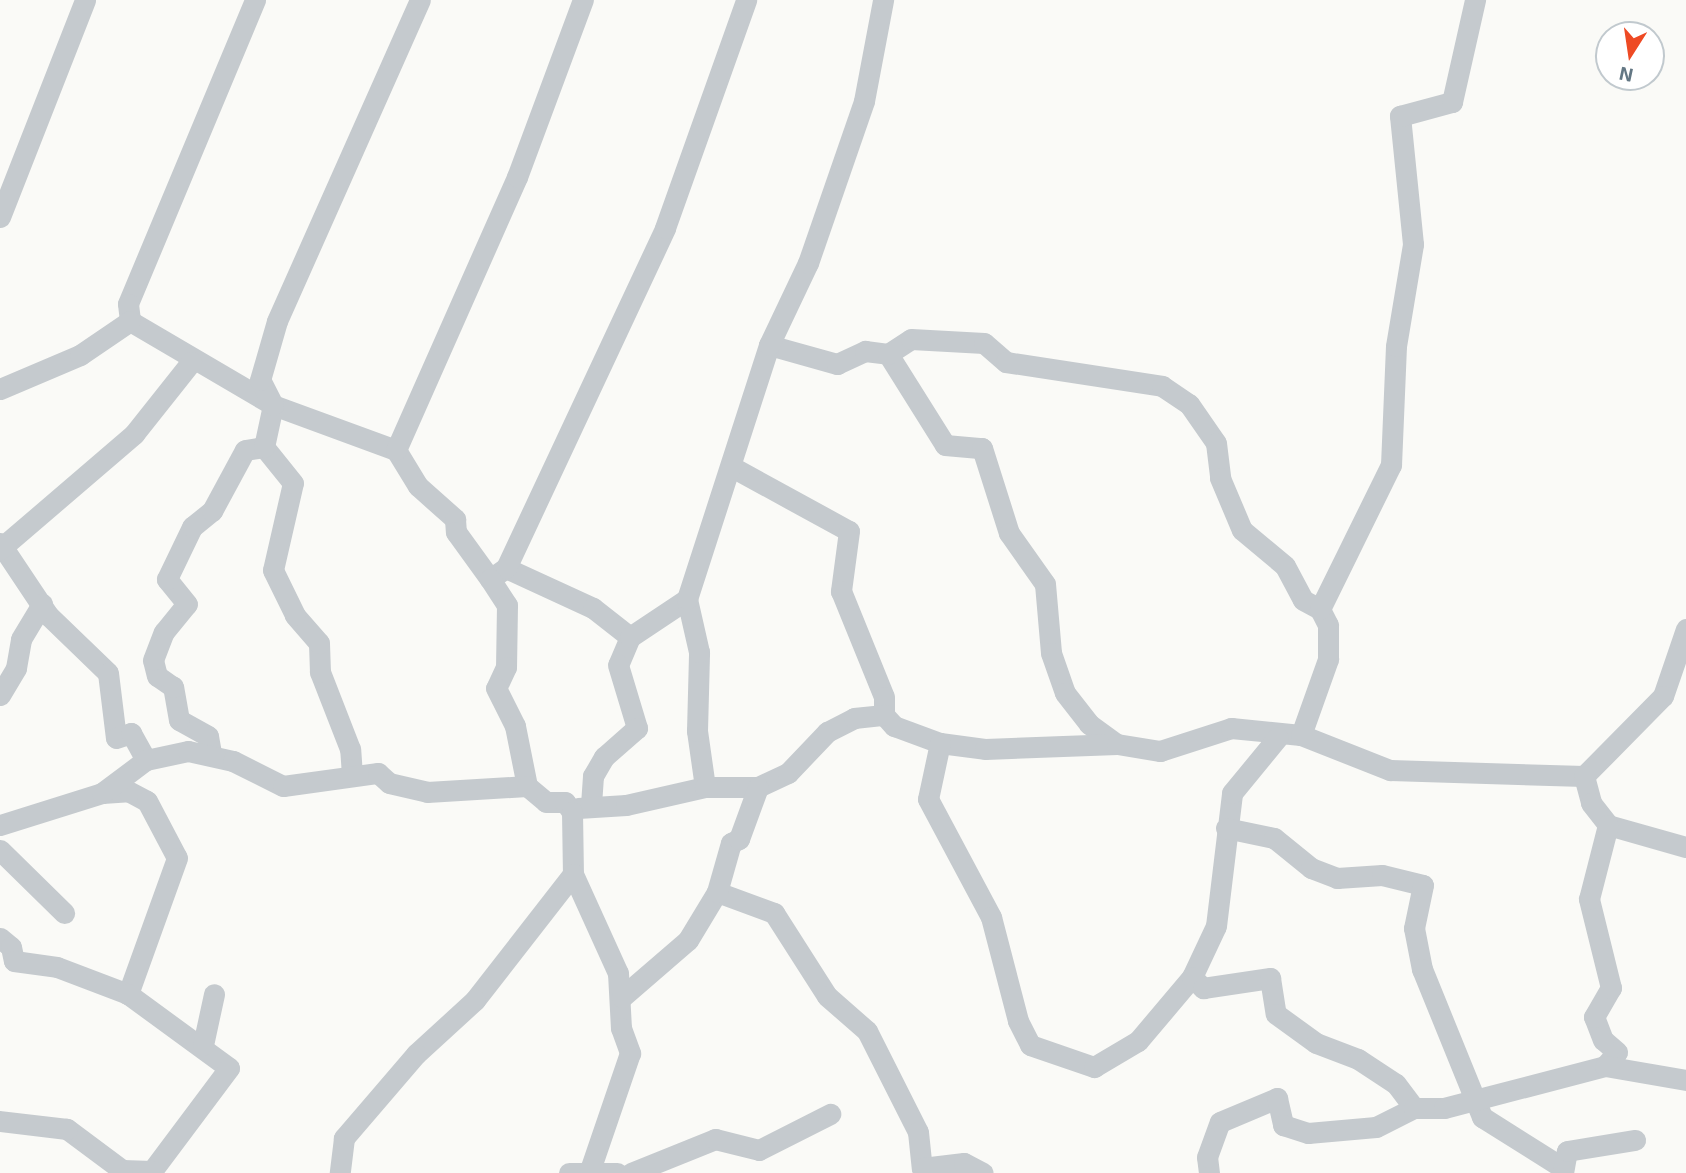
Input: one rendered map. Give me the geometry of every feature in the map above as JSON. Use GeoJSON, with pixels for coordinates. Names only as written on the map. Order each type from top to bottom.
{"type":"FeatureCollection","features":[{"type":"Feature","properties":{"kind":"street"},"geometry":{"type":"LineString","coordinates":[[0,217],[85,0]]}},
{"type":"Feature","properties":{"kind":"street"},"geometry":{"type":"LineString","coordinates":[[256,0],[128,304],[130,321],[191,362],[273,405],[396,450],[418,486],[455,519],[456,532],[498,574],[593,608],[630,637]]}},
{"type":"Feature","properties":{"kind":"street"},"geometry":{"type":"LineString","coordinates":[[264,447],[273,405],[260,380],[277,321],[368,130],[420,0]]}},
{"type":"Feature","properties":{"kind":"street"},"geometry":{"type":"LineString","coordinates":[[396,450],[517,177],[583,0]]}},
{"type":"Feature","properties":{"kind":"street"},"geometry":{"type":"LineString","coordinates":[[746,0],[664,228],[498,574],[507,605],[506,667],[496,688],[515,726],[527,786],[546,802],[565,802],[581,809],[626,805],[705,787],[758,786],[788,773],[827,732],[854,718],[884,715]]}},
{"type":"Feature","properties":{"kind":"street"},"geometry":{"type":"LineString","coordinates":[[705,787],[697,731],[699,652],[687,599],[732,467],[769,345],[808,263],[864,101],[883,0]]}},
{"type":"Feature","properties":{"kind":"street"},"geometry":{"type":"LineString","coordinates":[[1320,609],[1391,465],[1394,373],[1413,244],[1400,116],[1452,102],[1475,0]]}},
{"type":"Feature","properties":{"kind":"street"},"geometry":{"type":"LineString","coordinates":[[0,388],[80,355],[130,321]]}},
{"type":"Feature","properties":{"kind":"street"},"geometry":{"type":"LineString","coordinates":[[769,345],[837,364],[865,351],[888,354],[911,339],[984,343],[1019,365],[1163,386],[1189,404],[1216,443],[1220,478],[1242,530],[1284,566],[1303,600],[1320,609],[1328,625],[1328,659],[1301,735]]}},
{"type":"Feature","properties":{"kind":"street"},"geometry":{"type":"LineString","coordinates":[[888,354],[944,446],[982,448],[989,457],[1009,533],[1045,584],[1051,653],[1065,693],[1089,724],[1117,744]]}},
{"type":"Feature","properties":{"kind":"street"},"geometry":{"type":"LineString","coordinates":[[146,760],[131,733],[116,738],[108,673],[42,604],[1,546],[134,434],[191,362]]}},
{"type":"Feature","properties":{"kind":"street"},"geometry":{"type":"LineString","coordinates":[[211,753],[208,736],[180,720],[173,687],[157,676],[153,660],[164,632],[187,604],[167,579],[192,527],[212,511],[245,450],[264,447]]}},
{"type":"Feature","properties":{"kind":"street"},"geometry":{"type":"LineString","coordinates":[[264,447],[293,483],[273,570],[295,615],[318,643],[320,672],[350,750],[352,775]]}},
{"type":"Feature","properties":{"kind":"street"},"geometry":{"type":"LineString","coordinates":[[732,467],[849,531],[841,591],[884,697],[884,715],[894,726],[940,743],[985,749],[1117,744],[1160,751],[1231,729],[1278,737],[1301,735],[1390,770],[1584,776],[1663,696],[1686,629]]}},
{"type":"Feature","properties":{"kind":"street"},"geometry":{"type":"LineString","coordinates":[[340,1173],[344,1138],[416,1054],[475,1000],[573,874],[581,809],[593,776],[604,757],[637,728],[618,665],[630,637],[687,599]]}},
{"type":"Feature","properties":{"kind":"street"},"geometry":{"type":"LineString","coordinates":[[0,695],[16,668],[21,639],[42,604]]}},
{"type":"Feature","properties":{"kind":"street"},"geometry":{"type":"LineString","coordinates":[[940,743],[928,799],[991,917],[1004,985],[1030,1045],[1082,1066],[1110,1062],[1138,1041],[1192,977],[1216,926],[1226,828],[1236,786],[1248,767],[1268,757],[1278,737]]}},
{"type":"Feature","properties":{"kind":"street"},"geometry":{"type":"LineString","coordinates":[[102,793],[146,760],[174,752],[211,753],[283,786],[378,773],[389,783],[444,793],[527,786]]}},
{"type":"Feature","properties":{"kind":"street"},"geometry":{"type":"LineString","coordinates":[[1584,776],[1591,803],[1608,825],[1686,847]]}},
{"type":"Feature","properties":{"kind":"street"},"geometry":{"type":"LineString","coordinates":[[622,997],[680,950],[717,892],[731,843],[739,839],[758,786]]}},
{"type":"Feature","properties":{"kind":"street"},"geometry":{"type":"LineString","coordinates":[[0,825],[102,793],[128,791],[147,801],[177,858],[167,899],[151,919],[142,964],[128,995]]}},
{"type":"Feature","properties":{"kind":"street"},"geometry":{"type":"LineString","coordinates":[[1605,1066],[1617,1052],[1603,1040],[1594,1017],[1611,988],[1589,899],[1608,825]]}},
{"type":"Feature","properties":{"kind":"street"},"geometry":{"type":"LineString","coordinates":[[1226,828],[1274,838],[1311,869],[1336,878],[1382,874],[1423,885],[1413,928],[1422,968],[1479,1099],[1482,1117],[1563,1171],[1567,1151],[1635,1140]]}},
{"type":"Feature","properties":{"kind":"street"},"geometry":{"type":"LineString","coordinates":[[0,850],[64,913]]}},
{"type":"Feature","properties":{"kind":"street"},"geometry":{"type":"LineString","coordinates":[[573,874],[618,973],[628,1066],[590,1170]]}},
{"type":"Feature","properties":{"kind":"street"},"geometry":{"type":"LineString","coordinates":[[717,892],[774,913],[827,996],[867,1031],[918,1132],[922,1168],[964,1163],[983,1173]]}},
{"type":"Feature","properties":{"kind":"street"},"geometry":{"type":"LineString","coordinates":[[0,939],[11,947],[14,961],[57,967],[128,995],[203,1045],[229,1073],[152,1171],[122,1170],[67,1129],[0,1121]]}},
{"type":"Feature","properties":{"kind":"street"},"geometry":{"type":"LineString","coordinates":[[1192,977],[1203,988],[1270,978],[1276,1014],[1316,1043],[1358,1059],[1396,1084],[1414,1108]]}},
{"type":"Feature","properties":{"kind":"street"},"geometry":{"type":"LineString","coordinates":[[203,1045],[214,994]]}},
{"type":"Feature","properties":{"kind":"street"},"geometry":{"type":"LineString","coordinates":[[1209,1173],[1207,1157],[1220,1122],[1277,1098],[1283,1125],[1308,1133],[1376,1127],[1414,1108],[1479,1099],[1605,1066],[1686,1080]]}},
{"type":"Feature","properties":{"kind":"street"},"geometry":{"type":"LineString","coordinates":[[631,1173],[715,1139],[759,1150],[830,1114]]}},
{"type":"Feature","properties":{"kind":"street"},"geometry":{"type":"LineString","coordinates":[[159,1160],[176,1173]]}},
{"type":"Feature","properties":{"kind":"street"},"geometry":{"type":"LineString","coordinates":[[569,1173],[590,1170],[617,1173]]}}]}
